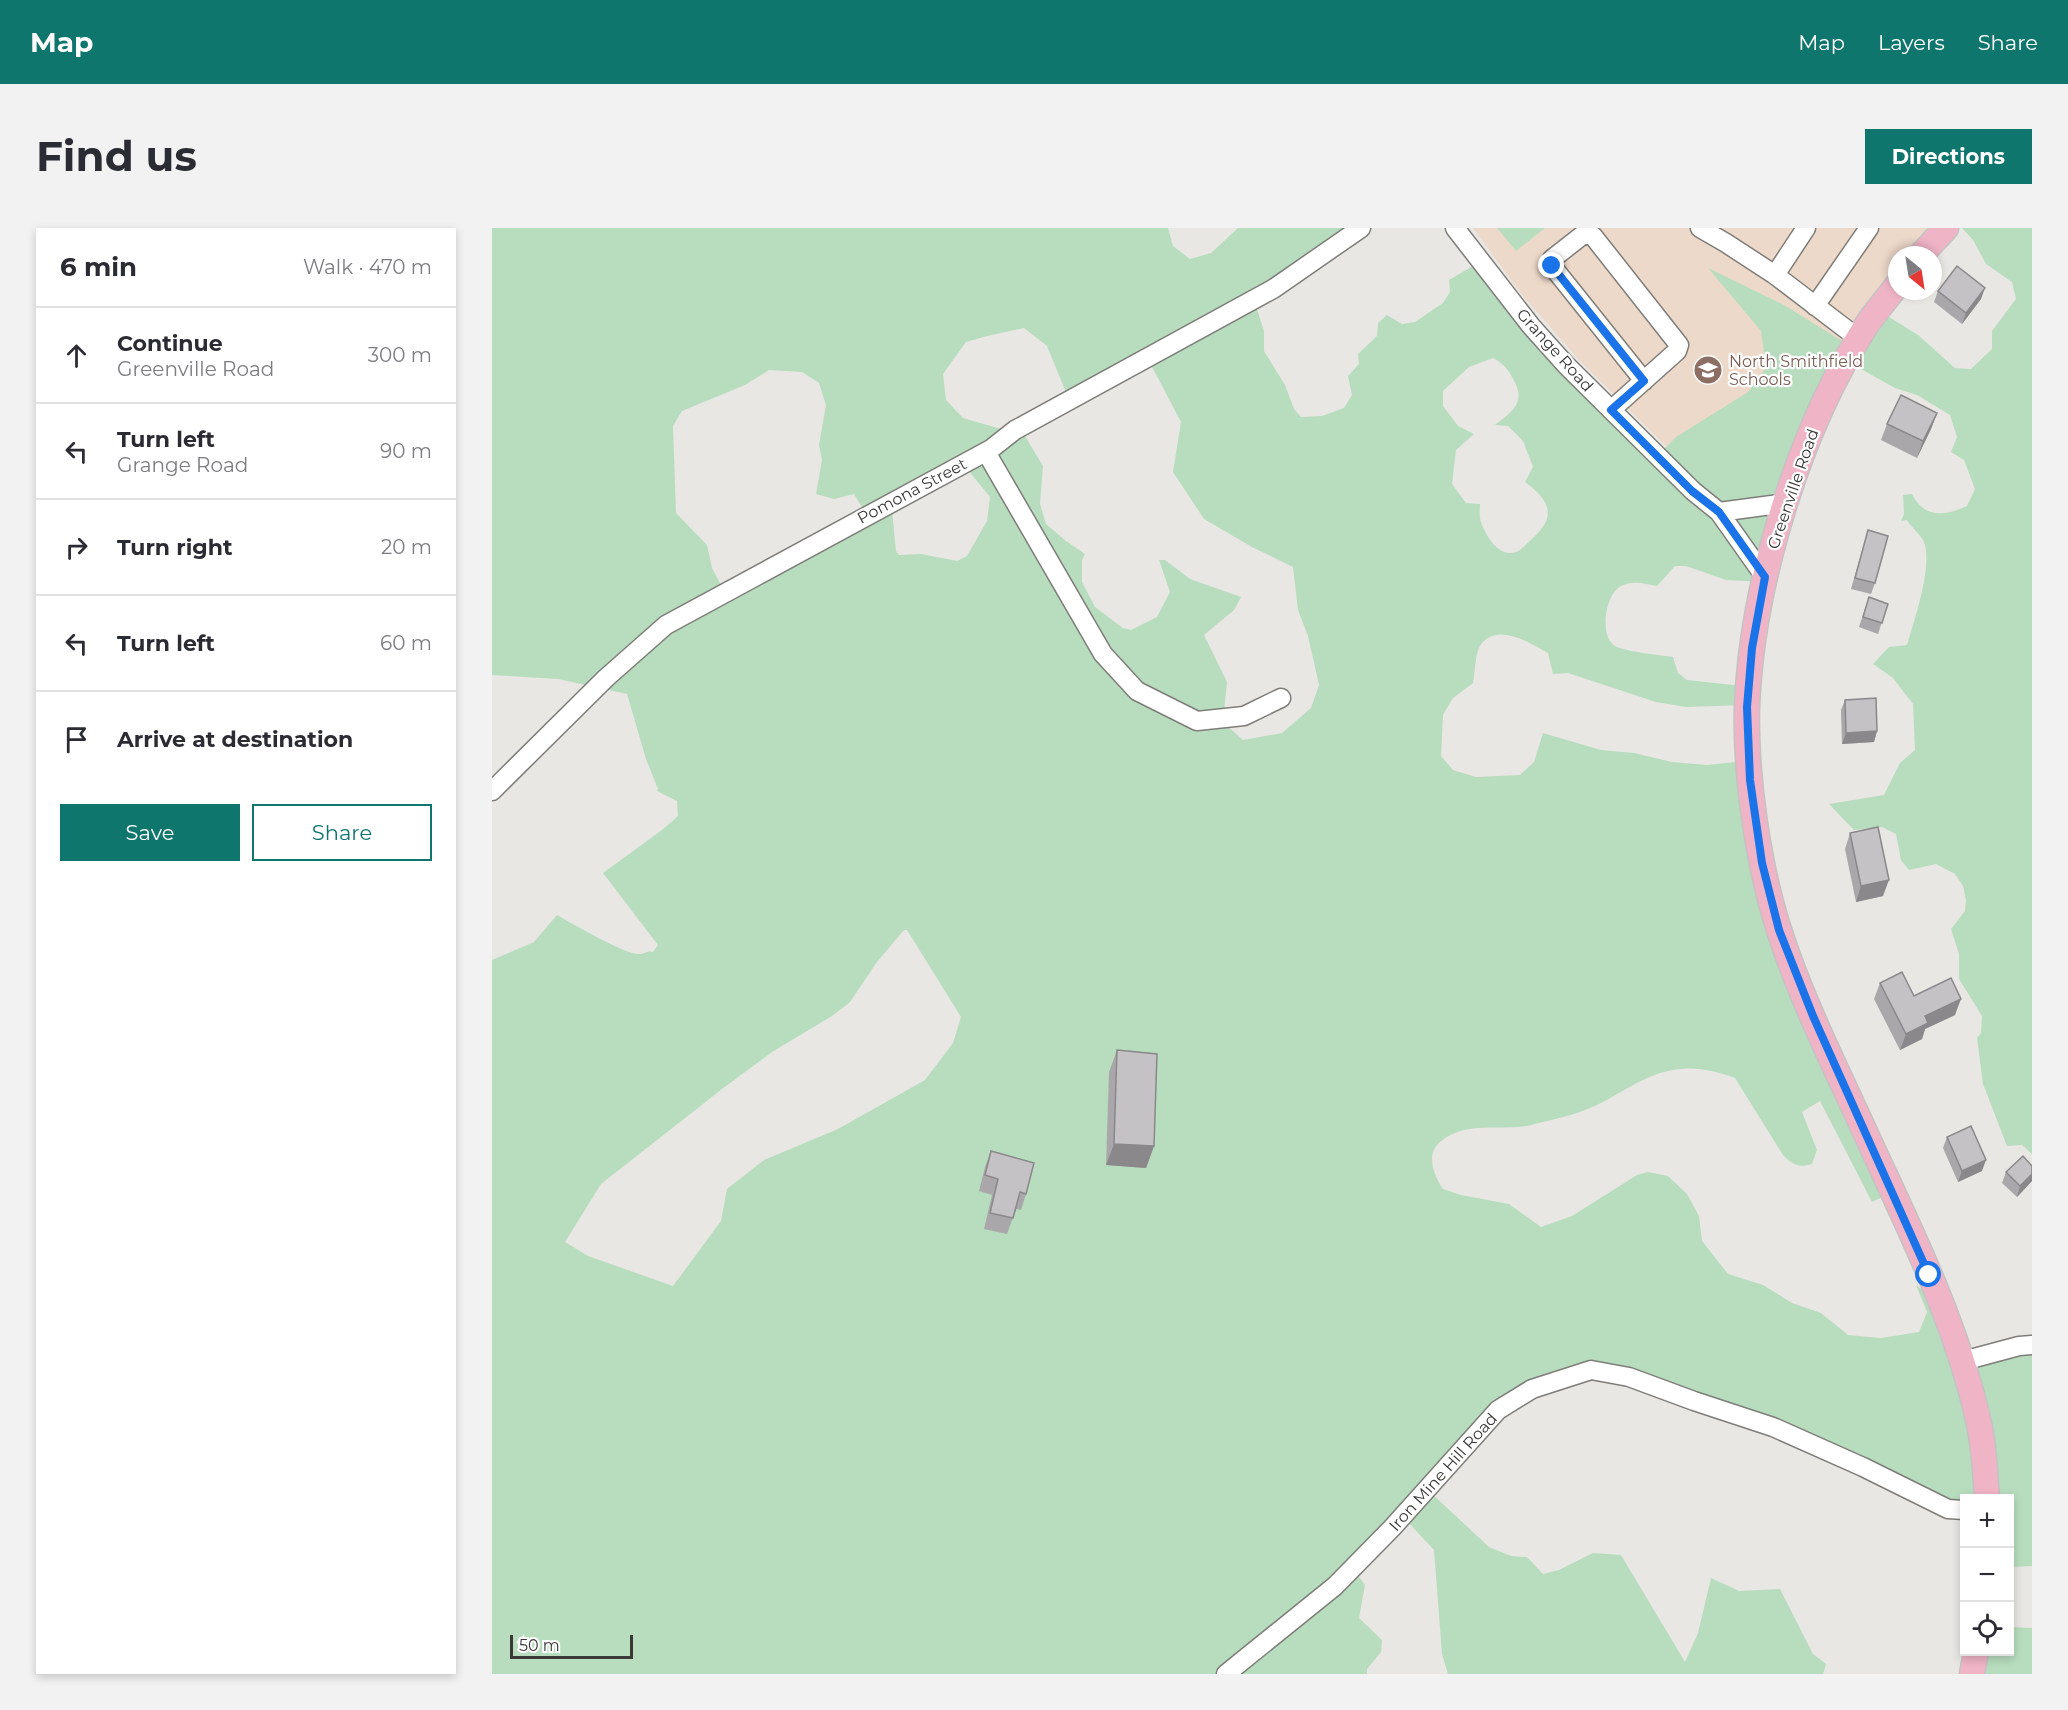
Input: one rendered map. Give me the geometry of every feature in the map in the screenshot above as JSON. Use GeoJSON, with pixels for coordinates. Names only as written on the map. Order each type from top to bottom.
{"type":"FeatureCollection","features":[{"type":"Feature","properties":{"kind":"main road"},"geometry":{"type":"LineString","coordinates":[[1929,246],[1946,228]]}},
{"type":"Feature","properties":{"kind":"main road","name":"Greenville Road"},"geometry":{"type":"LineString","coordinates":[[1888,297],[1866,326],[1833,383],[1802,453],[1765,577],[1752,648],[1747,707],[1752,796],[1762,863],[1779,930],[1813,1016],[1929,1275],[1963,1361],[1978,1418],[1987,1494]]}},
{"type":"Feature","properties":{"kind":"main road"},"geometry":{"type":"LineString","coordinates":[[1972,1674],[1975,1656]]}},
{"type":"Feature","properties":{"kind":"street","name":"Pomona Street"},"geometry":{"type":"LineString","coordinates":[[492,791],[606,678],[666,625],[986,452],[1015,430],[1273,290],[1360,228]]}},
{"type":"Feature","properties":{"kind":"street","name":"Grange Road"},"geometry":{"type":"LineString","coordinates":[[1455,228],[1531,326],[1566,364],[1692,491],[1719,512],[1765,577]]}},
{"type":"Feature","properties":{"kind":"street"},"geometry":{"type":"LineString","coordinates":[[1700,228],[1775,275],[1859,339]]}},
{"type":"Feature","properties":{"kind":"street"},"geometry":{"type":"LineString","coordinates":[[1775,275],[1806,228]]}},
{"type":"Feature","properties":{"kind":"street"},"geometry":{"type":"LineString","coordinates":[[1815,306],[1869,228]]}},
{"type":"Feature","properties":{"kind":"street"},"geometry":{"type":"LineString","coordinates":[[1611,410],[1644,381],[1677,351],[1678,345],[1593,236],[1584,234],[1552,259],[1552,266],[1644,381]]}},
{"type":"Feature","properties":{"kind":"street"},"geometry":{"type":"LineString","coordinates":[[986,452],[1103,654],[1137,691],[1197,722],[1244,716],[1281,698]]}},
{"type":"Feature","properties":{"kind":"street"},"geometry":{"type":"LineString","coordinates":[[1719,512],[1786,503]]}},
{"type":"Feature","properties":{"kind":"street"},"geometry":{"type":"LineString","coordinates":[[1963,1361],[2019,1346],[2032,1345]]}},
{"type":"Feature","properties":{"kind":"street","name":"Iron Mine Hill Road"},"geometry":{"type":"LineString","coordinates":[[1226,1674],[1335,1586],[1392,1528],[1498,1410],[1532,1389],[1591,1370],[1629,1377],[1773,1427],[1863,1467],[1948,1509],[1960,1510]]}},
{"type":"Feature","properties":{"kind":"shaded area","name":"North Smithfield Schools"},"geometry":{"type":"Polygon","coordinates":[[[1473,228],[1931,228],[1914,246],[1888,246],[1888,276],[1858,318],[1821,379],[1719,499],[1579,360],[1522,295],[1473,228]]]}},
{"type":"Feature","properties":{"kind":"green space"},"geometry":{"type":"Polygon","coordinates":[[[492,228],[1168,228],[1173,246],[1190,259],[1211,253],[1238,228],[1364,228],[1255,303],[1264,331],[1264,351],[1285,385],[1294,409],[1301,417],[1322,416],[1344,408],[1352,395],[1348,376],[1359,364],[1358,354],[1377,336],[1378,323],[1387,315],[1402,324],[1415,322],[1443,303],[1450,292],[1449,280],[1478,263],[1658,455],[1676,437],[1748,392],[1766,368],[1761,331],[1708,268],[1784,305],[1855,349],[1881,312],[1918,335],[1955,368],[1971,369],[1992,349],[1992,331],[2016,299],[2012,282],[1986,264],[1973,240],[1962,228],[2032,228],[2032,1154],[2022,1145],[2007,1146],[1983,1084],[1977,1038],[1981,1033],[1982,1016],[1959,979],[1959,954],[1951,929],[1965,911],[1966,900],[1963,886],[1955,874],[1936,864],[1909,870],[1901,860],[1896,834],[1882,827],[1854,830],[1829,804],[1884,795],[1900,763],[1915,750],[1913,704],[1893,678],[1873,664],[1889,647],[1907,645],[1924,579],[1926,552],[1924,542],[1907,520],[1901,521],[1904,514],[1903,495],[1912,494],[1923,508],[1943,513],[1967,506],[1975,489],[1964,460],[1951,452],[1957,437],[1950,415],[1917,395],[1895,388],[1850,363],[1764,582],[1726,580],[1686,566],[1675,566],[1657,586],[1634,583],[1621,586],[1615,591],[1608,607],[1607,635],[1617,647],[1673,657],[1678,673],[1687,680],[1742,686],[1747,705],[1686,707],[1656,702],[1568,673],[1553,674],[1548,653],[1513,636],[1495,635],[1487,639],[1478,650],[1473,683],[1453,698],[1443,715],[1441,756],[1453,770],[1476,777],[1520,775],[1534,762],[1543,733],[1601,750],[1634,753],[1672,762],[1707,765],[1745,761],[1763,860],[1891,1193],[1872,1202],[1820,1101],[1802,1112],[1817,1150],[1812,1164],[1796,1165],[1783,1155],[1735,1078],[1695,1069],[1667,1071],[1655,1075],[1597,1105],[1565,1117],[1519,1127],[1460,1131],[1439,1143],[1432,1160],[1437,1179],[1443,1189],[1461,1195],[1509,1204],[1541,1227],[1572,1216],[1637,1175],[1648,1172],[1668,1176],[1687,1194],[1699,1216],[1702,1241],[1728,1274],[1763,1285],[1792,1303],[1821,1313],[1848,1335],[1881,1338],[1919,1332],[1927,1312],[1916,1285],[1929,1295],[1960,1351],[2032,1346],[2032,1566],[2014,1567],[2014,1494],[1960,1494],[1960,1510],[1775,1429],[1591,1372],[1501,1411],[1429,1491],[1489,1547],[1511,1556],[1527,1557],[1543,1574],[1559,1570],[1593,1553],[1621,1555],[1685,1662],[1698,1633],[1711,1578],[1739,1591],[1780,1589],[1813,1654],[1826,1664],[1823,1674],[1448,1674],[1442,1654],[1434,1550],[1405,1519],[1355,1571],[1365,1585],[1359,1618],[1382,1640],[1381,1652],[1367,1669],[1367,1674],[492,1674],[492,960],[534,942],[557,915],[598,938],[632,953],[653,952],[658,945],[603,873],[678,816],[677,801],[657,791],[627,694],[558,679],[492,675],[492,228]],[[1024,328],[966,342],[943,374],[946,400],[963,418],[1015,433],[1022,431],[1043,466],[1040,504],[1046,524],[1085,554],[1082,560],[1082,582],[1095,607],[1123,628],[1131,630],[1157,617],[1170,592],[1159,560],[1165,560],[1190,579],[1241,597],[1234,610],[1204,635],[1227,682],[1223,722],[1243,740],[1282,733],[1311,708],[1319,685],[1308,636],[1298,610],[1293,567],[1252,547],[1204,519],[1173,472],[1181,422],[1149,361],[1070,402],[1047,346],[1024,328]],[[1493,358],[1469,367],[1443,391],[1443,406],[1458,426],[1474,434],[1456,450],[1452,484],[1466,503],[1480,504],[1481,522],[1486,533],[1499,549],[1510,553],[1523,547],[1541,529],[1548,514],[1544,501],[1525,482],[1533,467],[1523,441],[1508,426],[1495,425],[1515,407],[1519,396],[1509,371],[1493,358]],[[769,370],[745,385],[682,411],[673,426],[676,513],[707,545],[712,568],[726,595],[869,519],[854,494],[834,499],[816,494],[822,460],[819,445],[826,405],[819,383],[802,372],[769,370]],[[967,469],[891,501],[896,551],[899,555],[921,554],[957,561],[967,556],[987,521],[990,497],[967,469]],[[904,930],[877,962],[850,1002],[832,1016],[772,1052],[601,1184],[565,1242],[588,1256],[673,1286],[721,1221],[727,1189],[764,1160],[838,1129],[925,1080],[953,1043],[961,1017],[907,930],[904,930]]]}},
{"type":"Feature","properties":{"kind":"green space"},"geometry":{"type":"Polygon","coordinates":[[[1497,228],[1545,228],[1516,251],[1497,228]]]}},
{"type":"Feature","properties":{"kind":"green space"},"geometry":{"type":"Polygon","coordinates":[[[2014,1627],[2032,1628],[2032,1674],[1974,1674],[1977,1656],[2014,1656],[2014,1627]]]}},
{"type":"Feature","properties":{"kind":"building"},"geometry":{"type":"Polygon","coordinates":[[[1957,266],[1985,288],[1966,313],[1942,294],[1942,286],[1957,266]]]}},
{"type":"Feature","properties":{"kind":"building"},"geometry":{"type":"Polygon","coordinates":[[[1901,395],[1937,413],[1923,441],[1887,424],[1901,395]]]}},
{"type":"Feature","properties":{"kind":"building"},"geometry":{"type":"Polygon","coordinates":[[[1868,530],[1888,536],[1875,583],[1855,578],[1868,530]]]}},
{"type":"Feature","properties":{"kind":"building"},"geometry":{"type":"Polygon","coordinates":[[[1869,597],[1888,604],[1882,623],[1863,617],[1869,597]]]}},
{"type":"Feature","properties":{"kind":"building"},"geometry":{"type":"Polygon","coordinates":[[[1876,698],[1877,731],[1846,733],[1845,700],[1876,698]]]}},
{"type":"Feature","properties":{"kind":"building"},"geometry":{"type":"Polygon","coordinates":[[[1878,827],[1889,880],[1861,886],[1850,833],[1878,827]]]}},
{"type":"Feature","properties":{"kind":"building"},"geometry":{"type":"Polygon","coordinates":[[[1902,972],[1914,996],[1951,978],[1961,999],[1925,1016],[1928,1023],[1906,1034],[1880,983],[1902,972]]]}},
{"type":"Feature","properties":{"kind":"building"},"geometry":{"type":"Polygon","coordinates":[[[1117,1050],[1157,1054],[1154,1146],[1114,1144],[1117,1050]]]}},
{"type":"Feature","properties":{"kind":"building"},"geometry":{"type":"Polygon","coordinates":[[[1971,1126],[1986,1160],[1962,1171],[1947,1137],[1971,1126]]]}},
{"type":"Feature","properties":{"kind":"building"},"geometry":{"type":"Polygon","coordinates":[[[991,1151],[1034,1163],[1026,1194],[1020,1192],[1013,1218],[990,1213],[998,1179],[985,1175],[991,1151]]]}},
{"type":"Feature","properties":{"kind":"building"},"geometry":{"type":"Polygon","coordinates":[[[2023,1156],[2032,1166],[2032,1174],[2020,1186],[2006,1172],[2023,1156]]]}},
{"type":"Feature","properties":{"kind":"place","name":"North Smithfield Schools"},"geometry":{"type":"Point","coordinates":[1708,370]}},
{"type":"Feature","properties":{"kind":"route"},"geometry":{"type":"LineString","coordinates":[[1552,266],[1644,381],[1611,410],[1692,491],[1719,512],[1765,577],[1752,648],[1747,707],[1750,780],[1762,863],[1779,930],[1813,1016],[1929,1275]]}}]}
